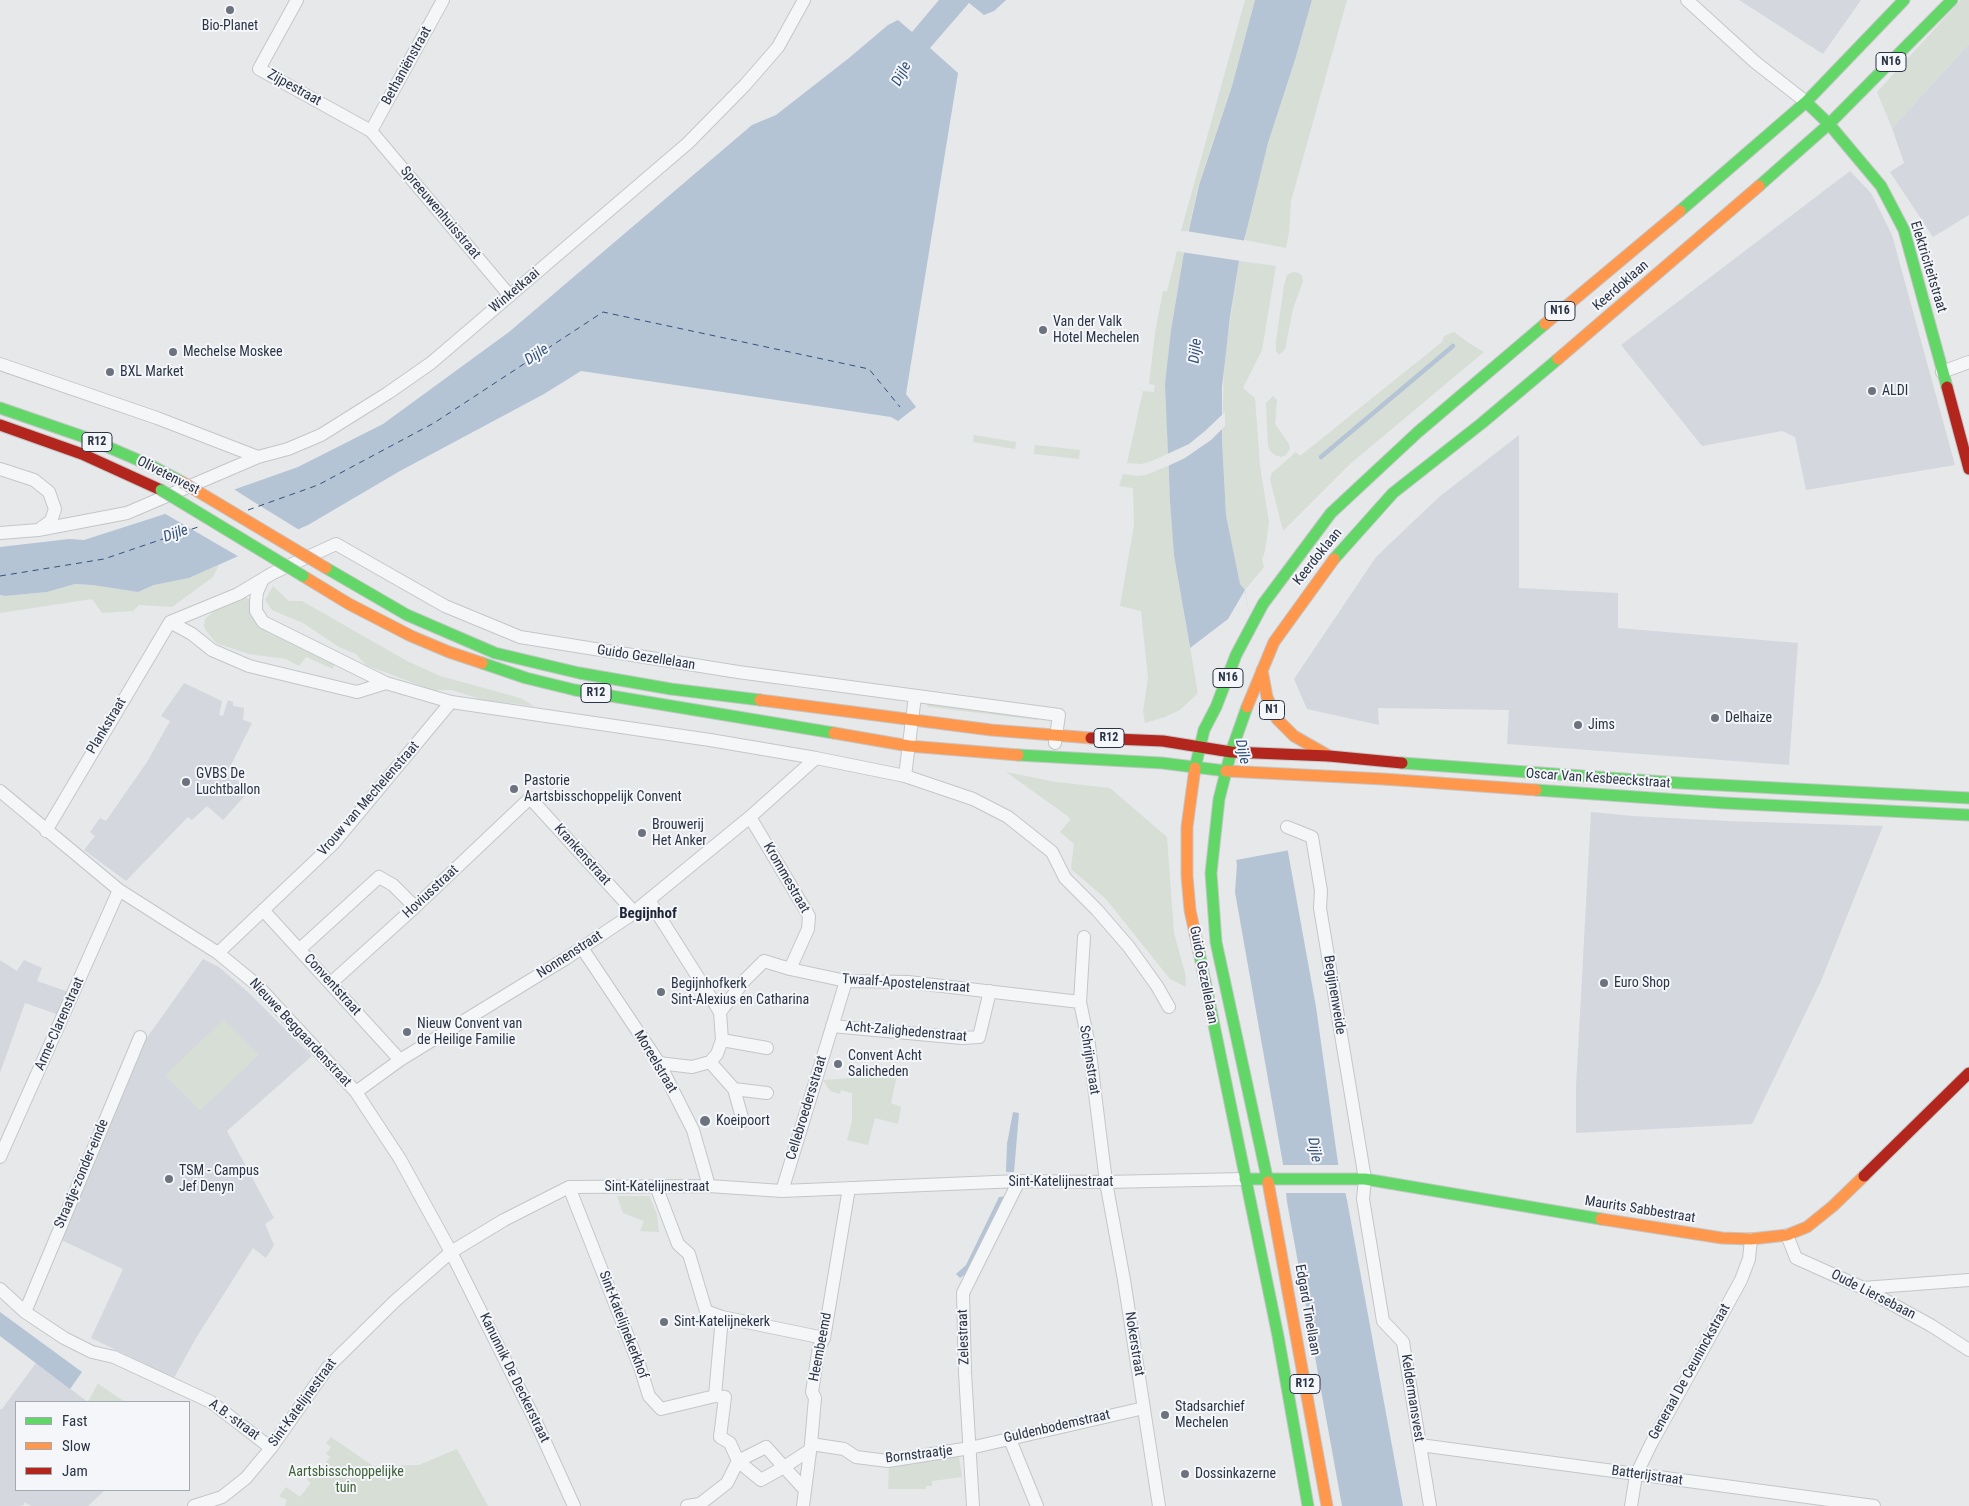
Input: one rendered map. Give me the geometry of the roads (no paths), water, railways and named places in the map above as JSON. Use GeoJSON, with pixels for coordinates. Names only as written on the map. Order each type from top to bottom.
{"type":"FeatureCollection","features":[{"type":"Feature","properties":{"kind":"main road","name":"Keerdoklaan"},"geometry":{"type":"LineString","coordinates":[[1204,746],[1204,730],[1216,707],[1236,655],[1263,604],[1331,513],[1426,425],[1627,257],[1806,102],[1904,0]]}},
{"type":"Feature","properties":{"kind":"main road","name":"Keerdoklaan"},"geometry":{"type":"LineString","coordinates":[[1261,671],[1274,642],[1328,565],[1393,493],[1482,424],[1632,298],[1829,124],[1952,0]]}},
{"type":"Feature","properties":{"kind":"main road","name":"Elektriciteitstraat"},"geometry":{"type":"LineString","coordinates":[[1806,102],[1829,124],[1882,186],[1904,230],[1969,469]]}},
{"type":"Feature","properties":{"kind":"main road","name":"Olivetenvest"},"geometry":{"type":"LineString","coordinates":[[0,408],[87,438],[152,466],[326,568]]}},
{"type":"Feature","properties":{"kind":"main road","name":"Olivetenvest"},"geometry":{"type":"LineString","coordinates":[[0,426],[82,454],[161,490],[349,604],[411,636],[448,652],[526,678],[622,698],[910,746]]}},
{"type":"Feature","properties":{"kind":"main road","name":"Guido Gezellelaan"},"geometry":{"type":"LineString","coordinates":[[326,568],[407,616],[495,653],[579,673],[670,689],[913,720],[1056,736],[1163,741],[1204,746],[1231,752],[1218,807],[1211,873],[1216,942],[1267,1178]]}},
{"type":"Feature","properties":{"kind":"main road","name":"N16"},"geometry":{"type":"LineString","coordinates":[[1231,752],[1261,671]]}},
{"type":"Feature","properties":{"kind":"main road","name":"N1"},"geometry":{"type":"LineString","coordinates":[[1261,671],[1267,697],[1277,719],[1294,736],[1328,756]]}},
{"type":"Feature","properties":{"kind":"main road","name":"R12"},"geometry":{"type":"LineString","coordinates":[[910,746],[984,753],[1162,763],[1226,771]]}},
{"type":"Feature","properties":{"kind":"main road","name":"Guido Gezellelaan"},"geometry":{"type":"LineString","coordinates":[[1204,746],[1195,768],[1187,827],[1190,910],[1245,1179]]}},
{"type":"Feature","properties":{"kind":"main road","name":"Oscar Van Kesbeeckstraat"},"geometry":{"type":"LineString","coordinates":[[1231,752],[1328,756],[1600,778],[1969,798]]}},
{"type":"Feature","properties":{"kind":"main road","name":"Oscar Van Kesbeeckstraat"},"geometry":{"type":"LineString","coordinates":[[1226,771],[1382,779],[1724,803],[1969,815]]}},
{"type":"Feature","properties":{"kind":"main road","name":"Maurits Sabbestraat"},"geometry":{"type":"LineString","coordinates":[[1245,1179],[1365,1179],[1722,1238],[1751,1239],[1787,1235],[1807,1227],[1833,1206],[1969,1073]]}},
{"type":"Feature","properties":{"kind":"main road","name":"Edgard Tinellaan"},"geometry":{"type":"LineString","coordinates":[[1267,1178],[1327,1506]]}},
{"type":"Feature","properties":{"kind":"main road","name":"R12"},"geometry":{"type":"LineString","coordinates":[[1245,1179],[1278,1336],[1308,1506]]}},
{"type":"Feature","properties":{"kind":"street","name":"Zijpestraat"},"geometry":{"type":"LineString","coordinates":[[297,0],[259,69],[371,131]]}},
{"type":"Feature","properties":{"kind":"street","name":"Bethaniënstraat"},"geometry":{"type":"LineString","coordinates":[[371,131],[443,0]]}},
{"type":"Feature","properties":{"kind":"street","name":"Winketkaai"},"geometry":{"type":"LineString","coordinates":[[258,457],[288,449],[321,435],[388,393],[430,363],[675,155],[745,85],[778,47],[804,0]]}},
{"type":"Feature","properties":{"kind":"street"},"geometry":{"type":"LineString","coordinates":[[1687,0],[1755,62],[1806,102]]}},
{"type":"Feature","properties":{"kind":"street","name":"Spreeuwenhuisstraat"},"geometry":{"type":"LineString","coordinates":[[371,131],[510,296]]}},
{"type":"Feature","properties":{"kind":"street"},"geometry":{"type":"LineString","coordinates":[[1942,372],[1969,362]]}},
{"type":"Feature","properties":{"kind":"street"},"geometry":{"type":"LineString","coordinates":[[0,364],[157,418],[258,457]]}},
{"type":"Feature","properties":{"kind":"street"},"geometry":{"type":"LineString","coordinates":[[0,533],[38,530],[127,513],[258,457]]}},
{"type":"Feature","properties":{"kind":"street"},"geometry":{"type":"LineString","coordinates":[[0,469],[34,480],[49,492],[55,509],[51,521],[38,530]]}},
{"type":"Feature","properties":{"kind":"street","name":"Guido Gezellelaan"},"geometry":{"type":"LineString","coordinates":[[170,622],[238,594],[262,581],[272,573],[336,544],[446,606],[520,638],[914,701],[1058,715],[1056,736]]}},
{"type":"Feature","properties":{"kind":"street"},"geometry":{"type":"LineString","coordinates":[[262,581],[257,592],[256,611],[263,622],[386,684],[451,702],[710,740],[816,758],[905,776],[973,799],[1008,817],[1052,852],[1065,878],[1097,910],[1129,947],[1157,986],[1169,1007]]}},
{"type":"Feature","properties":{"kind":"street"},"geometry":{"type":"LineString","coordinates":[[170,622],[192,634],[212,650],[249,666],[356,692],[386,684]]}},
{"type":"Feature","properties":{"kind":"street","name":"Plankstraat"},"geometry":{"type":"LineString","coordinates":[[46,831],[170,622]]}},
{"type":"Feature","properties":{"kind":"street"},"geometry":{"type":"LineString","coordinates":[[905,776],[914,701]]}},
{"type":"Feature","properties":{"kind":"street","name":"Vrouw van Mechelenstraat"},"geometry":{"type":"LineString","coordinates":[[218,953],[333,844],[451,702]]}},
{"type":"Feature","properties":{"kind":"street"},"geometry":{"type":"LineString","coordinates":[[1054,756],[1056,736]]}},
{"type":"Feature","properties":{"kind":"street","name":"Nonnenstraat"},"geometry":{"type":"LineString","coordinates":[[356,1092],[400,1060],[582,948],[634,912],[750,817],[816,758]]}},
{"type":"Feature","properties":{"kind":"street","name":"Nieuwe Beggaardenstraat"},"geometry":{"type":"LineString","coordinates":[[0,791],[119,890],[218,953],[257,984],[356,1092],[400,1159],[451,1252]]}},
{"type":"Feature","properties":{"kind":"street","name":"Hoviusstraat"},"geometry":{"type":"LineString","coordinates":[[331,983],[415,907],[530,798]]}},
{"type":"Feature","properties":{"kind":"street","name":"Krankenstraat"},"geometry":{"type":"LineString","coordinates":[[530,798],[634,912]]}},
{"type":"Feature","properties":{"kind":"street","name":"Krommestraat"},"geometry":{"type":"LineString","coordinates":[[750,817],[808,916],[808,929],[790,969]]}},
{"type":"Feature","properties":{"kind":"street","name":"Begijnenweide"},"geometry":{"type":"LineString","coordinates":[[1287,827],[1312,837],[1321,891],[1322,918],[1365,1179]]}},
{"type":"Feature","properties":{"kind":"street"},"geometry":{"type":"LineString","coordinates":[[300,949],[379,877],[393,885],[415,907]]}},
{"type":"Feature","properties":{"kind":"street","name":"Arme-Clarenstraat"},"geometry":{"type":"LineString","coordinates":[[0,1157],[119,890]]}},
{"type":"Feature","properties":{"kind":"street"},"geometry":{"type":"LineString","coordinates":[[649,900],[720,1012],[722,1040],[710,1062],[692,1067],[659,1063]]}},
{"type":"Feature","properties":{"kind":"street","name":"Conventstraat"},"geometry":{"type":"LineString","coordinates":[[262,910],[300,949],[400,1060]]}},
{"type":"Feature","properties":{"kind":"street","name":"Schrijnstraat"},"geometry":{"type":"LineString","coordinates":[[1084,937],[1080,1002],[1089,1045],[1106,1182]]}},
{"type":"Feature","properties":{"kind":"street","name":"Moreelstraat"},"geometry":{"type":"LineString","coordinates":[[582,948],[659,1063],[693,1130],[708,1186]]}},
{"type":"Feature","properties":{"kind":"street","name":"Twaalf-Apostelenstraat"},"geometry":{"type":"LineString","coordinates":[[720,1012],[745,980],[764,960],[790,969],[846,981],[908,982],[990,990],[1080,1002]]}},
{"type":"Feature","properties":{"kind":"street","name":"Acht-Zalighedenstraat"},"geometry":{"type":"LineString","coordinates":[[846,981],[832,1026],[962,1038],[979,1037],[990,990]]}},
{"type":"Feature","properties":{"kind":"street","name":"Cellebroedersstraat"},"geometry":{"type":"LineString","coordinates":[[782,1191],[832,1026]]}},
{"type":"Feature","properties":{"kind":"street","name":"Straatje-zonder-einde"},"geometry":{"type":"LineString","coordinates":[[25,1312],[140,1037]]}},
{"type":"Feature","properties":{"kind":"street"},"geometry":{"type":"LineString","coordinates":[[722,1040],[767,1048]]}},
{"type":"Feature","properties":{"kind":"street"},"geometry":{"type":"LineString","coordinates":[[710,1062],[734,1088],[743,1121]]}},
{"type":"Feature","properties":{"kind":"street"},"geometry":{"type":"LineString","coordinates":[[734,1088],[767,1093]]}},
{"type":"Feature","properties":{"kind":"street","name":"Sint-Katelijnestraat"},"geometry":{"type":"LineString","coordinates":[[194,1506],[222,1497],[246,1478],[271,1448],[328,1366],[395,1301],[451,1252],[504,1220],[569,1187],[708,1186],[782,1191],[1019,1181],[1106,1182],[1245,1179]]}},
{"type":"Feature","properties":{"kind":"street","name":"Keldermansvest"},"geometry":{"type":"LineString","coordinates":[[1365,1179],[1363,1199],[1383,1321],[1403,1342],[1430,1506]]}},
{"type":"Feature","properties":{"kind":"street","name":"Zelestraat"},"geometry":{"type":"LineString","coordinates":[[973,1506],[963,1293],[1019,1181]]}},
{"type":"Feature","properties":{"kind":"street","name":"Nokerstraat"},"geometry":{"type":"LineString","coordinates":[[1106,1182],[1159,1506]]}},
{"type":"Feature","properties":{"kind":"street"},"geometry":{"type":"LineString","coordinates":[[656,1186],[678,1244],[688,1254],[706,1311],[722,1318],[824,1338]]}},
{"type":"Feature","properties":{"kind":"street","name":"Sint-Katelijnekerkhof"},"geometry":{"type":"LineString","coordinates":[[569,1187],[650,1396],[661,1409],[720,1397]]}},
{"type":"Feature","properties":{"kind":"street","name":"Heembeemd"},"geometry":{"type":"LineString","coordinates":[[803,1506],[815,1398],[812,1392],[819,1347],[824,1338],[849,1188]]}},
{"type":"Feature","properties":{"kind":"street","name":"Oude Liersebaan"},"geometry":{"type":"LineString","coordinates":[[1787,1235],[1796,1258],[1863,1288],[1932,1326],[1969,1350]]}},
{"type":"Feature","properties":{"kind":"street","name":"Generaal De Ceuninckstraat"},"geometry":{"type":"LineString","coordinates":[[1631,1506],[1636,1475],[1741,1280],[1749,1259],[1751,1239]]}},
{"type":"Feature","properties":{"kind":"street","name":"Kanunnik De Deckerstraat"},"geometry":{"type":"LineString","coordinates":[[451,1252],[535,1420],[574,1506]]}},
{"type":"Feature","properties":{"kind":"street"},"geometry":{"type":"LineString","coordinates":[[1863,1288],[1969,1280]]}},
{"type":"Feature","properties":{"kind":"street","name":"A.B.-straat"},"geometry":{"type":"LineString","coordinates":[[0,1289],[25,1312],[64,1338],[92,1352],[114,1357],[211,1402],[271,1448]]}},
{"type":"Feature","properties":{"kind":"street"},"geometry":{"type":"LineString","coordinates":[[722,1318],[720,1436],[730,1442],[738,1462],[761,1480],[784,1467],[811,1447]]}},
{"type":"Feature","properties":{"kind":"street","name":"Guldenbodemstraat"},"geometry":{"type":"LineString","coordinates":[[970,1448],[1144,1408]]}},
{"type":"Feature","properties":{"kind":"street"},"geometry":{"type":"LineString","coordinates":[[1009,1438],[1037,1506]]}},
{"type":"Feature","properties":{"kind":"street","name":"Batterijstraat"},"geometry":{"type":"LineString","coordinates":[[1420,1445],[1874,1506]]}},
{"type":"Feature","properties":{"kind":"street"},"geometry":{"type":"LineString","coordinates":[[687,1506],[700,1505],[726,1482],[738,1462],[766,1447],[805,1490]]}},
{"type":"Feature","properties":{"kind":"street","name":"Bornstraatje"},"geometry":{"type":"LineString","coordinates":[[811,1447],[844,1449],[856,1457],[888,1462],[970,1448]]}},
{"type":"Feature","properties":{"kind":"water","name":"Dijle"},"geometry":{"type":"Polygon","coordinates":[[[939,0],[1006,0],[994,11],[984,15],[969,3],[930,48],[958,73],[906,394],[916,407],[898,421],[891,417],[581,371],[544,394],[400,471],[308,525],[189,578],[154,585],[138,592],[75,584],[47,592],[0,595],[0,547],[69,539],[84,540],[165,514],[298,467],[383,424],[509,332],[752,125],[776,115],[888,25],[898,20],[912,32],[939,0]]]}},
{"type":"Feature","properties":{"kind":"water","name":"Dijle"},"geometry":{"type":"Polygon","coordinates":[[[1255,0],[1312,0],[1268,143],[1239,261],[1222,387],[1222,440],[1226,515],[1240,584],[1245,590],[1288,852],[1316,1007],[1338,1163],[1347,1200],[1403,1506],[1342,1506],[1287,1202],[1283,1164],[1235,892],[1237,864],[1199,698],[1174,556],[1165,384],[1171,330],[1184,252],[1199,185],[1232,86],[1255,0]]]}},
{"type":"Feature","properties":{"kind":"water"},"geometry":{"type":"Polygon","coordinates":[[[1013,1112],[1019,1113],[1014,1172],[1006,1172],[1007,1144],[1013,1112]]]}},
{"type":"Feature","properties":{"kind":"water"},"geometry":{"type":"Polygon","coordinates":[[[1008,1196],[970,1271],[960,1278],[956,1274],[966,1265],[999,1197],[1008,1196]]]}},
{"type":"Feature","properties":{"kind":"water"},"geometry":{"type":"Polygon","coordinates":[[[0,1312],[82,1372],[70,1389],[0,1336],[0,1312]]]}},
{"type":"Feature","properties":{"kind":"waterway"},"geometry":{"type":"LineString","coordinates":[[1321,457],[1453,346]]}},
{"type":"Feature","properties":{"kind":"place","name":"Bio-Planet"},"geometry":{"type":"Point","coordinates":[230,10]}},
{"type":"Feature","properties":{"kind":"place","name":"Van der Valk Hotel Mechelen"},"geometry":{"type":"Point","coordinates":[1043,330]}},
{"type":"Feature","properties":{"kind":"place","name":"Mechelse Moskee"},"geometry":{"type":"Point","coordinates":[173,352]}},
{"type":"Feature","properties":{"kind":"place","name":"BXL Market"},"geometry":{"type":"Point","coordinates":[110,372]}},
{"type":"Feature","properties":{"kind":"place","name":"ALDI"},"geometry":{"type":"Point","coordinates":[1872,391]}},
{"type":"Feature","properties":{"kind":"place","name":"Delhaize"},"geometry":{"type":"Point","coordinates":[1715,718]}},
{"type":"Feature","properties":{"kind":"place","name":"Jims"},"geometry":{"type":"Point","coordinates":[1578,725]}},
{"type":"Feature","properties":{"kind":"place","name":"GVBS De Luchtballon"},"geometry":{"type":"Point","coordinates":[186,782]}},
{"type":"Feature","properties":{"kind":"place","name":"Pastorie Aartsbisschoppelijk Convent"},"geometry":{"type":"Point","coordinates":[514,789]}},
{"type":"Feature","properties":{"kind":"place","name":"Brouwerij Het Anker"},"geometry":{"type":"Point","coordinates":[642,833]}},
{"type":"Feature","properties":{"kind":"place","name":"Euro Shop"},"geometry":{"type":"Point","coordinates":[1604,983]}},
{"type":"Feature","properties":{"kind":"place","name":"Begijnhofkerk Sint-Alexius en Catharina"},"geometry":{"type":"Point","coordinates":[661,992]}},
{"type":"Feature","properties":{"kind":"place","name":"Nieuw Convent van de Heilige Familie"},"geometry":{"type":"Point","coordinates":[407,1032]}},
{"type":"Feature","properties":{"kind":"place","name":"Convent Acht Salicheden"},"geometry":{"type":"Point","coordinates":[838,1064]}},
{"type":"Feature","properties":{"kind":"place","name":"Koeipoort"},"geometry":{"type":"Point","coordinates":[705,1121]}},
{"type":"Feature","properties":{"kind":"place","name":"TSM - Campus Jef Denyn"},"geometry":{"type":"Point","coordinates":[169,1179]}},
{"type":"Feature","properties":{"kind":"place","name":"Sint-Katelijnekerk"},"geometry":{"type":"Point","coordinates":[664,1322]}},
{"type":"Feature","properties":{"kind":"place","name":"Stadsarchief Mechelen"},"geometry":{"type":"Point","coordinates":[1165,1415]}},
{"type":"Feature","properties":{"kind":"place","name":"Dossinkazerne"},"geometry":{"type":"Point","coordinates":[1185,1474]}},
{"type":"Feature","properties":{"kind":"district","name":"Begijnhof"},"geometry":{"type":"Point","coordinates":[648,914]}},
{"type":"Feature","properties":{"kind":"park label","name":"Aartsbisschoppelijke tuin"},"geometry":{"type":"Point","coordinates":[346,1480]}}]}
